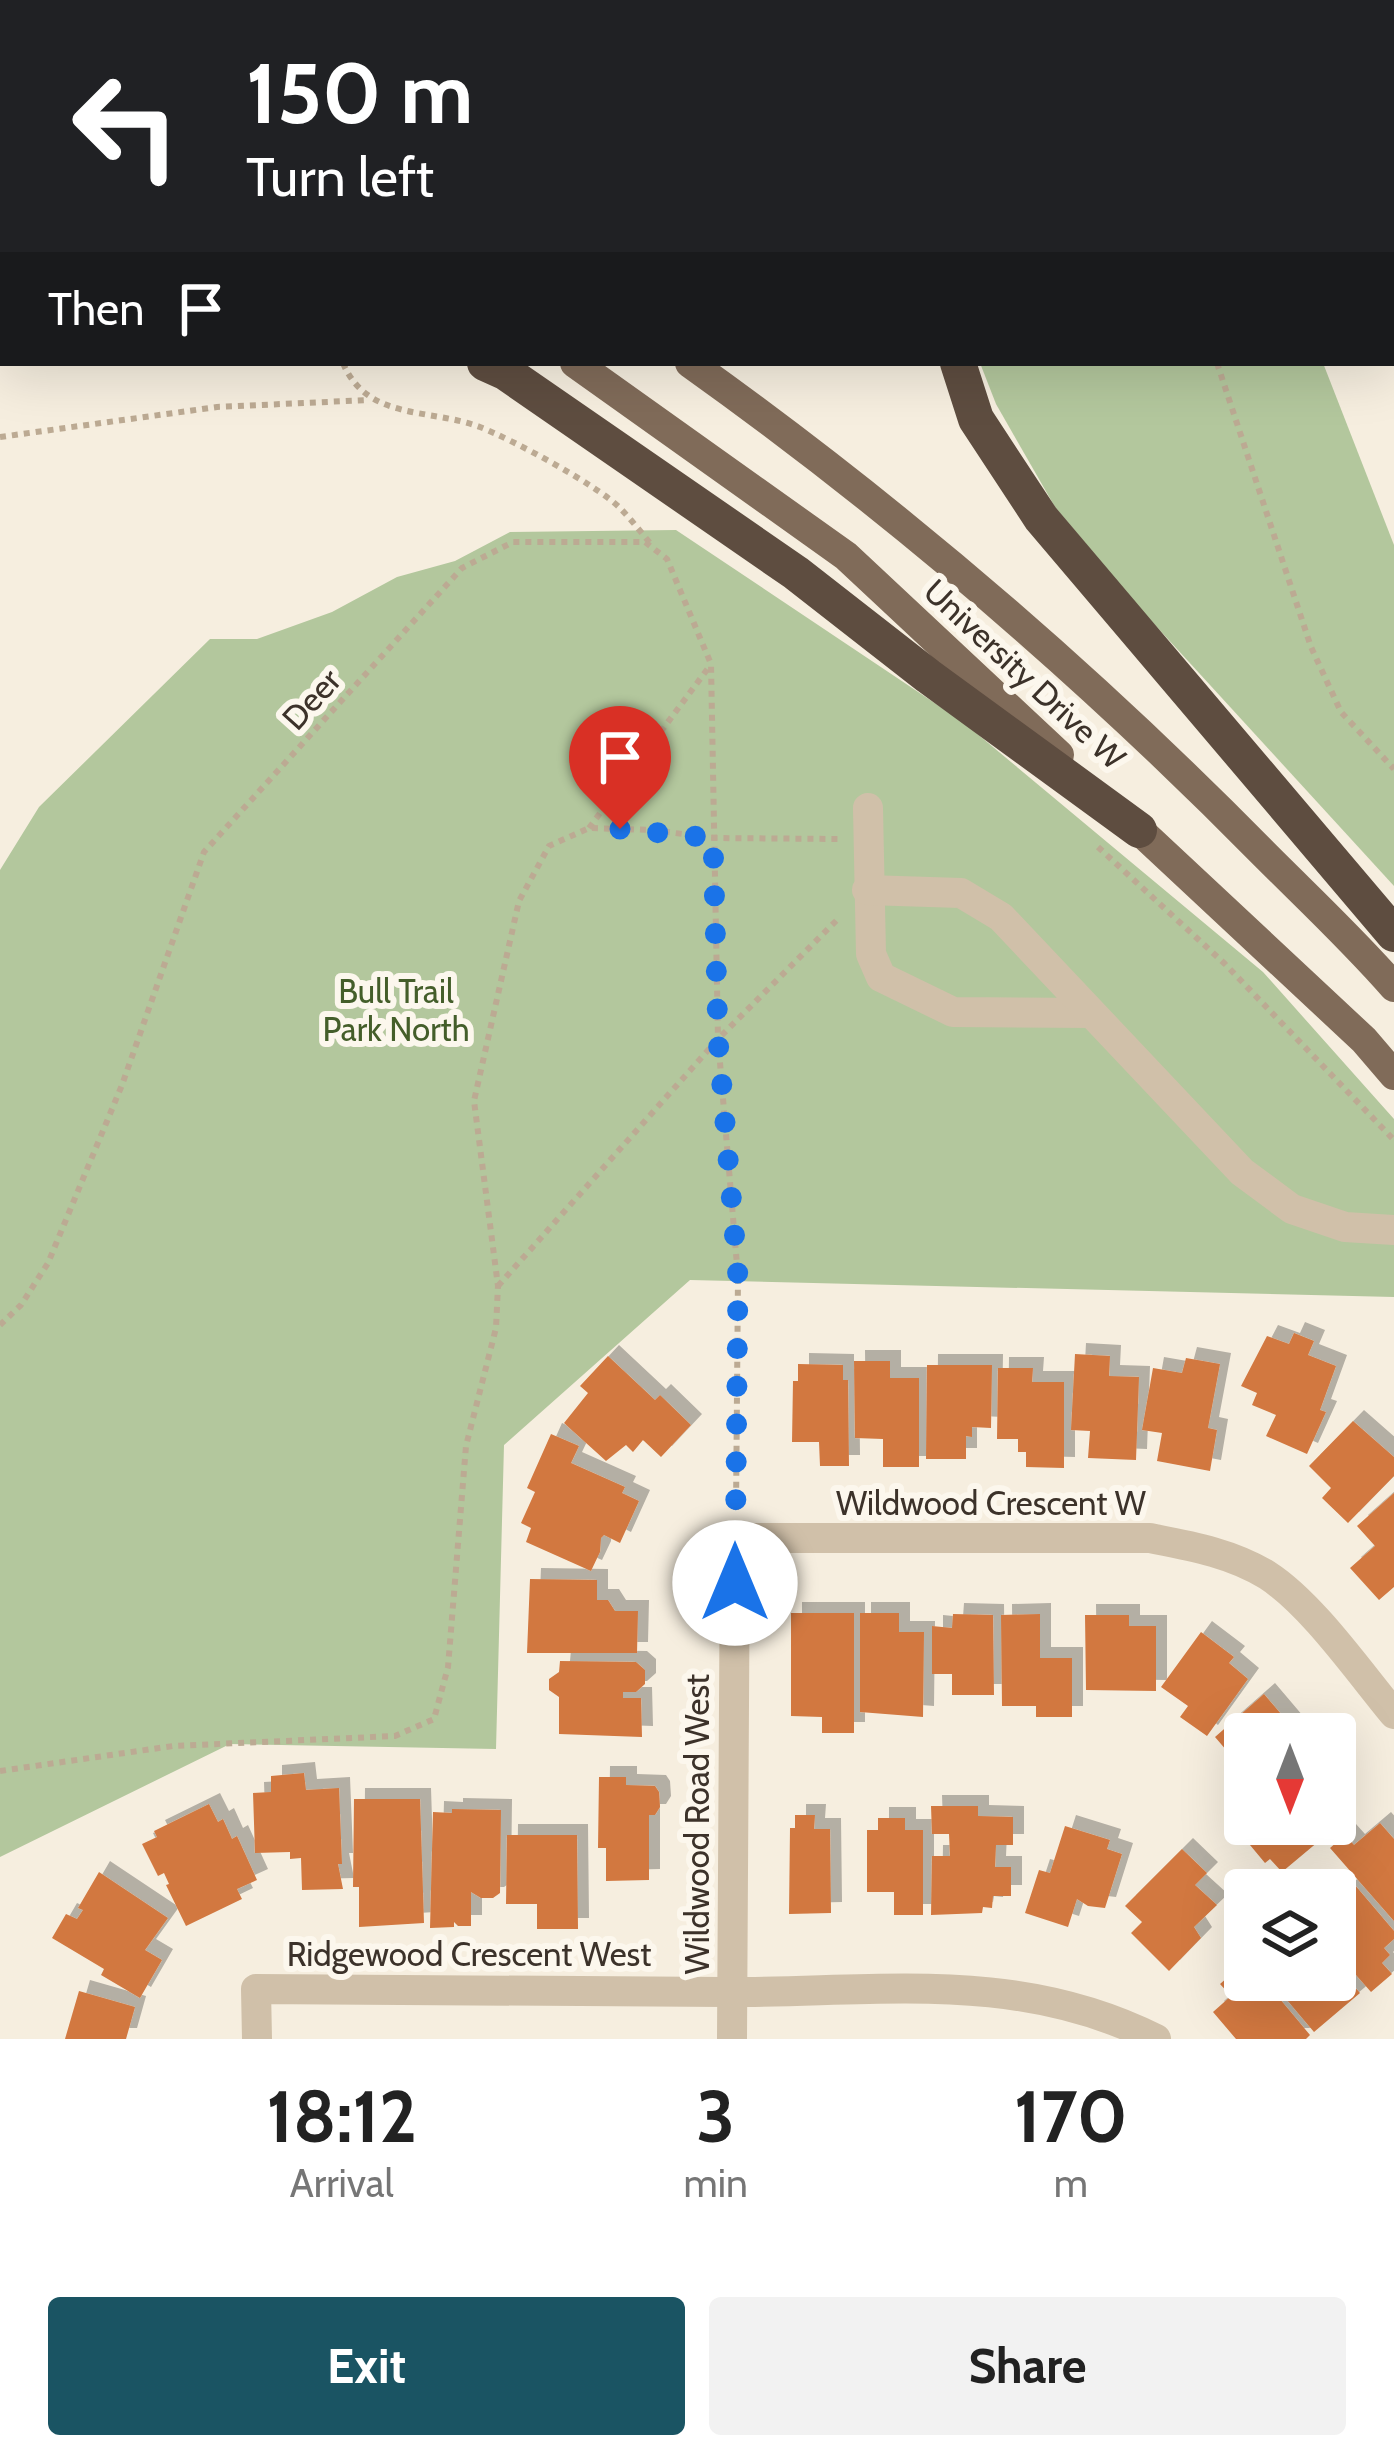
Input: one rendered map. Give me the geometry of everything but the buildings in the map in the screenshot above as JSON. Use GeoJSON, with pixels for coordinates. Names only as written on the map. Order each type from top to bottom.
{"type":"FeatureCollection","features":[{"type":"Feature","properties":{"kind":"highway"},"geometry":{"type":"LineString","coordinates":[[492,366],[758,546],[1139,830]]}},
{"type":"Feature","properties":{"kind":"highway"},"geometry":{"type":"LineString","coordinates":[[959,366],[976,419],[1041,518],[1394,934]]}},
{"type":"Feature","properties":{"kind":"main road","name":"University Drive W"},"geometry":{"type":"LineString","coordinates":[[579,366],[846,556],[1364,1040],[1394,1075]]}},
{"type":"Feature","properties":{"kind":"main road","name":"University Drive W"},"geometry":{"type":"LineString","coordinates":[[694,366],[854,488],[1080,676],[1223,812],[1394,987]]}},
{"type":"Feature","properties":{"kind":"street"},"geometry":{"type":"LineString","coordinates":[[868,808],[871,954],[881,977],[953,1012],[1091,1012]]}},
{"type":"Feature","properties":{"kind":"street"},"geometry":{"type":"LineString","coordinates":[[867,890],[961,893],[1000,917],[1242,1172],[1292,1210],[1346,1227],[1394,1230]]}},
{"type":"Feature","properties":{"kind":"street","name":"Wildwood Crescent W"},"geometry":{"type":"LineString","coordinates":[[735,1538],[1150,1538],[1212,1550],[1268,1576],[1320,1624],[1394,1714]]}},
{"type":"Feature","properties":{"kind":"street","name":"Wildwood Road West"},"geometry":{"type":"LineString","coordinates":[[732,2039],[735,1538]]}},
{"type":"Feature","properties":{"kind":"street"},"geometry":{"type":"LineString","coordinates":[[732,1992],[952,1988],[1026,1995],[1099,2012],[1156,2039]]}},
{"type":"Feature","properties":{"kind":"street","name":"Ridgewood Crescent West"},"geometry":{"type":"LineString","coordinates":[[256,2039],[256,1989],[732,1992]]}},
{"type":"Feature","properties":{"kind":"path"},"geometry":{"type":"LineString","coordinates":[[344,366],[369,400]]}},
{"type":"Feature","properties":{"kind":"path"},"geometry":{"type":"LineString","coordinates":[[1217,366],[1311,647],[1341,712],[1394,769]]}},
{"type":"Feature","properties":{"kind":"path"},"geometry":{"type":"LineString","coordinates":[[0,437],[217,407],[369,400],[478,426],[534,454],[617,504],[667,559],[711,664],[718,1039],[738,1277],[735,1538]]}},
{"type":"Feature","properties":{"kind":"path","name":"Deer"},"geometry":{"type":"LineString","coordinates":[[0,1325],[21,1305],[48,1263],[122,1085],[204,852],[462,568],[513,542],[645,542],[660,554]]}},
{"type":"Feature","properties":{"kind":"path"},"geometry":{"type":"LineString","coordinates":[[589,828],[711,664]]}},
{"type":"Feature","properties":{"kind":"path"},"geometry":{"type":"LineString","coordinates":[[0,1771],[173,1747],[394,1736],[434,1719],[448,1667],[466,1446],[496,1328],[497,1286],[474,1101],[519,901],[549,846],[589,828],[713,838],[868,840]]}},
{"type":"Feature","properties":{"kind":"path"},"geometry":{"type":"LineString","coordinates":[[497,1286],[718,1039],[867,890]]}},
{"type":"Feature","properties":{"kind":"green space"},"geometry":{"type":"Polygon","coordinates":[[[981,366],[1324,366],[1394,545],[1394,886],[1145,614],[1055,507],[996,404],[981,366]]]}},
{"type":"Feature","properties":{"kind":"green space","name":"Bull Trail Park North"},"geometry":{"type":"Polygon","coordinates":[[[676,530],[963,722],[1263,972],[1394,1119],[1394,1297],[690,1280],[504,1445],[496,1749],[230,1744],[0,1857],[0,870],[39,807],[210,639],[257,639],[332,612],[397,577],[455,561],[510,532],[676,530]]]}},
{"type":"Feature","properties":{"kind":"route"},"geometry":{"type":"LineString","coordinates":[[620,829],[713,838],[718,1039],[738,1277],[735,1583]]}}]}
